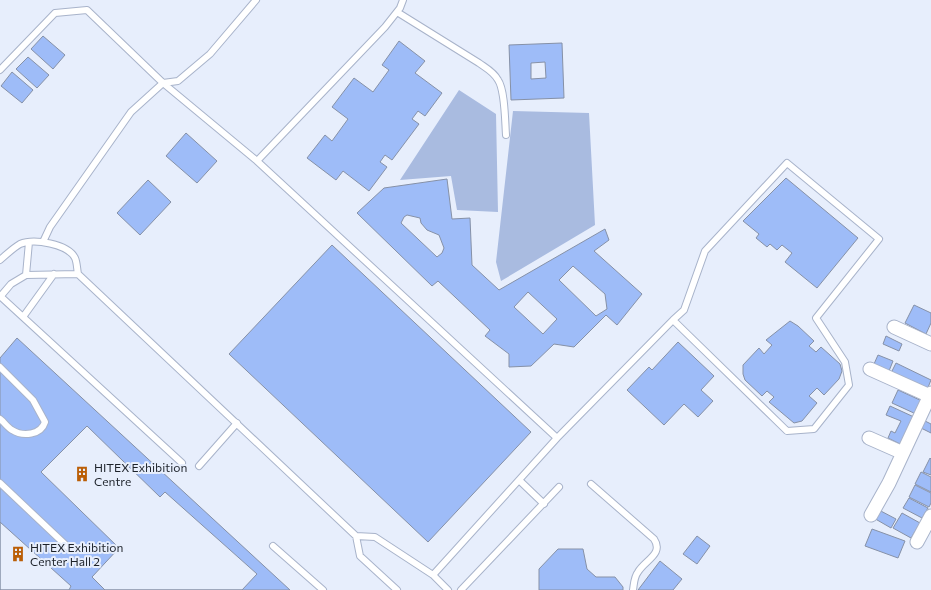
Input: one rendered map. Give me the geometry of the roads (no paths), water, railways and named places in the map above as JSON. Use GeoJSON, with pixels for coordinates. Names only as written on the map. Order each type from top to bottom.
{"type":"FeatureCollection","features":[{"type":"Feature","properties":{"kind":"street"},"geometry":{"type":"LineString","coordinates":[[894,326],[931,344]]}},
{"type":"Feature","properties":{"kind":"street"},"geometry":{"type":"LineString","coordinates":[[870,369],[930,395],[889,483],[871,515]]}},
{"type":"Feature","properties":{"kind":"street"},"geometry":{"type":"LineString","coordinates":[[870,438],[903,453]]}},
{"type":"Feature","properties":{"kind":"street"},"geometry":{"type":"LineString","coordinates":[[918,542],[931,516]]}},
{"type":"Feature","properties":{"kind":"lane"},"geometry":{"type":"LineString","coordinates":[[43,242],[50,227],[131,112],[164,83],[178,82],[210,54],[256,0]]}},
{"type":"Feature","properties":{"kind":"lane"},"geometry":{"type":"LineString","coordinates":[[257,160],[385,27],[400,8],[403,0]]}},
{"type":"Feature","properties":{"kind":"lane"},"geometry":{"type":"LineString","coordinates":[[0,70],[55,13],[87,10],[164,83],[257,160],[557,438]]}},
{"type":"Feature","properties":{"kind":"lane"},"geometry":{"type":"LineString","coordinates":[[397,12],[492,72],[498,79],[502,88],[506,135]]}},
{"type":"Feature","properties":{"kind":"lane"},"geometry":{"type":"LineString","coordinates":[[432,575],[557,438],[673,320],[684,310],[705,251],[787,162],[879,240],[816,318],[845,362],[849,385],[814,429],[787,431],[673,320]]}},
{"type":"Feature","properties":{"kind":"lane"},"geometry":{"type":"LineString","coordinates":[[26,275],[29,242]]}},
{"type":"Feature","properties":{"kind":"lane"},"geometry":{"type":"LineString","coordinates":[[0,260],[19,245],[29,242],[43,242],[67,250],[75,257],[78,274],[356,536],[360,556],[397,590]]}},
{"type":"Feature","properties":{"kind":"lane"},"geometry":{"type":"LineString","coordinates":[[23,317],[54,274]]}},
{"type":"Feature","properties":{"kind":"lane"},"geometry":{"type":"LineString","coordinates":[[78,274],[26,275],[11,284],[0,296],[182,463]]}},
{"type":"Feature","properties":{"kind":"lane"},"geometry":{"type":"LineString","coordinates":[[0,367],[33,400],[45,422],[41,430],[37,433],[30,434],[12,430],[0,419]]}},
{"type":"Feature","properties":{"kind":"lane"},"geometry":{"type":"LineString","coordinates":[[199,466],[237,423]]}},
{"type":"Feature","properties":{"kind":"lane"},"geometry":{"type":"LineString","coordinates":[[519,480],[544,504]]}},
{"type":"Feature","properties":{"kind":"lane"},"geometry":{"type":"LineString","coordinates":[[0,483],[71,550]]}},
{"type":"Feature","properties":{"kind":"lane"},"geometry":{"type":"LineString","coordinates":[[591,484],[654,539],[657,544],[658,548],[655,553],[637,572],[634,579],[633,590]]}},
{"type":"Feature","properties":{"kind":"lane"},"geometry":{"type":"LineString","coordinates":[[462,590],[559,487]]}},
{"type":"Feature","properties":{"kind":"lane"},"geometry":{"type":"LineString","coordinates":[[356,536],[375,538],[432,575],[448,590]]}},
{"type":"Feature","properties":{"kind":"lane"},"geometry":{"type":"LineString","coordinates":[[273,546],[322,590]]}},
{"type":"Feature","properties":{"kind":"place","name":"HITEX Exhibition Centre"},"geometry":{"type":"Point","coordinates":[82,474]}},
{"type":"Feature","properties":{"kind":"place","name":"HITEX Exhibition Center Hall 2"},"geometry":{"type":"Point","coordinates":[18,554]}}]}
